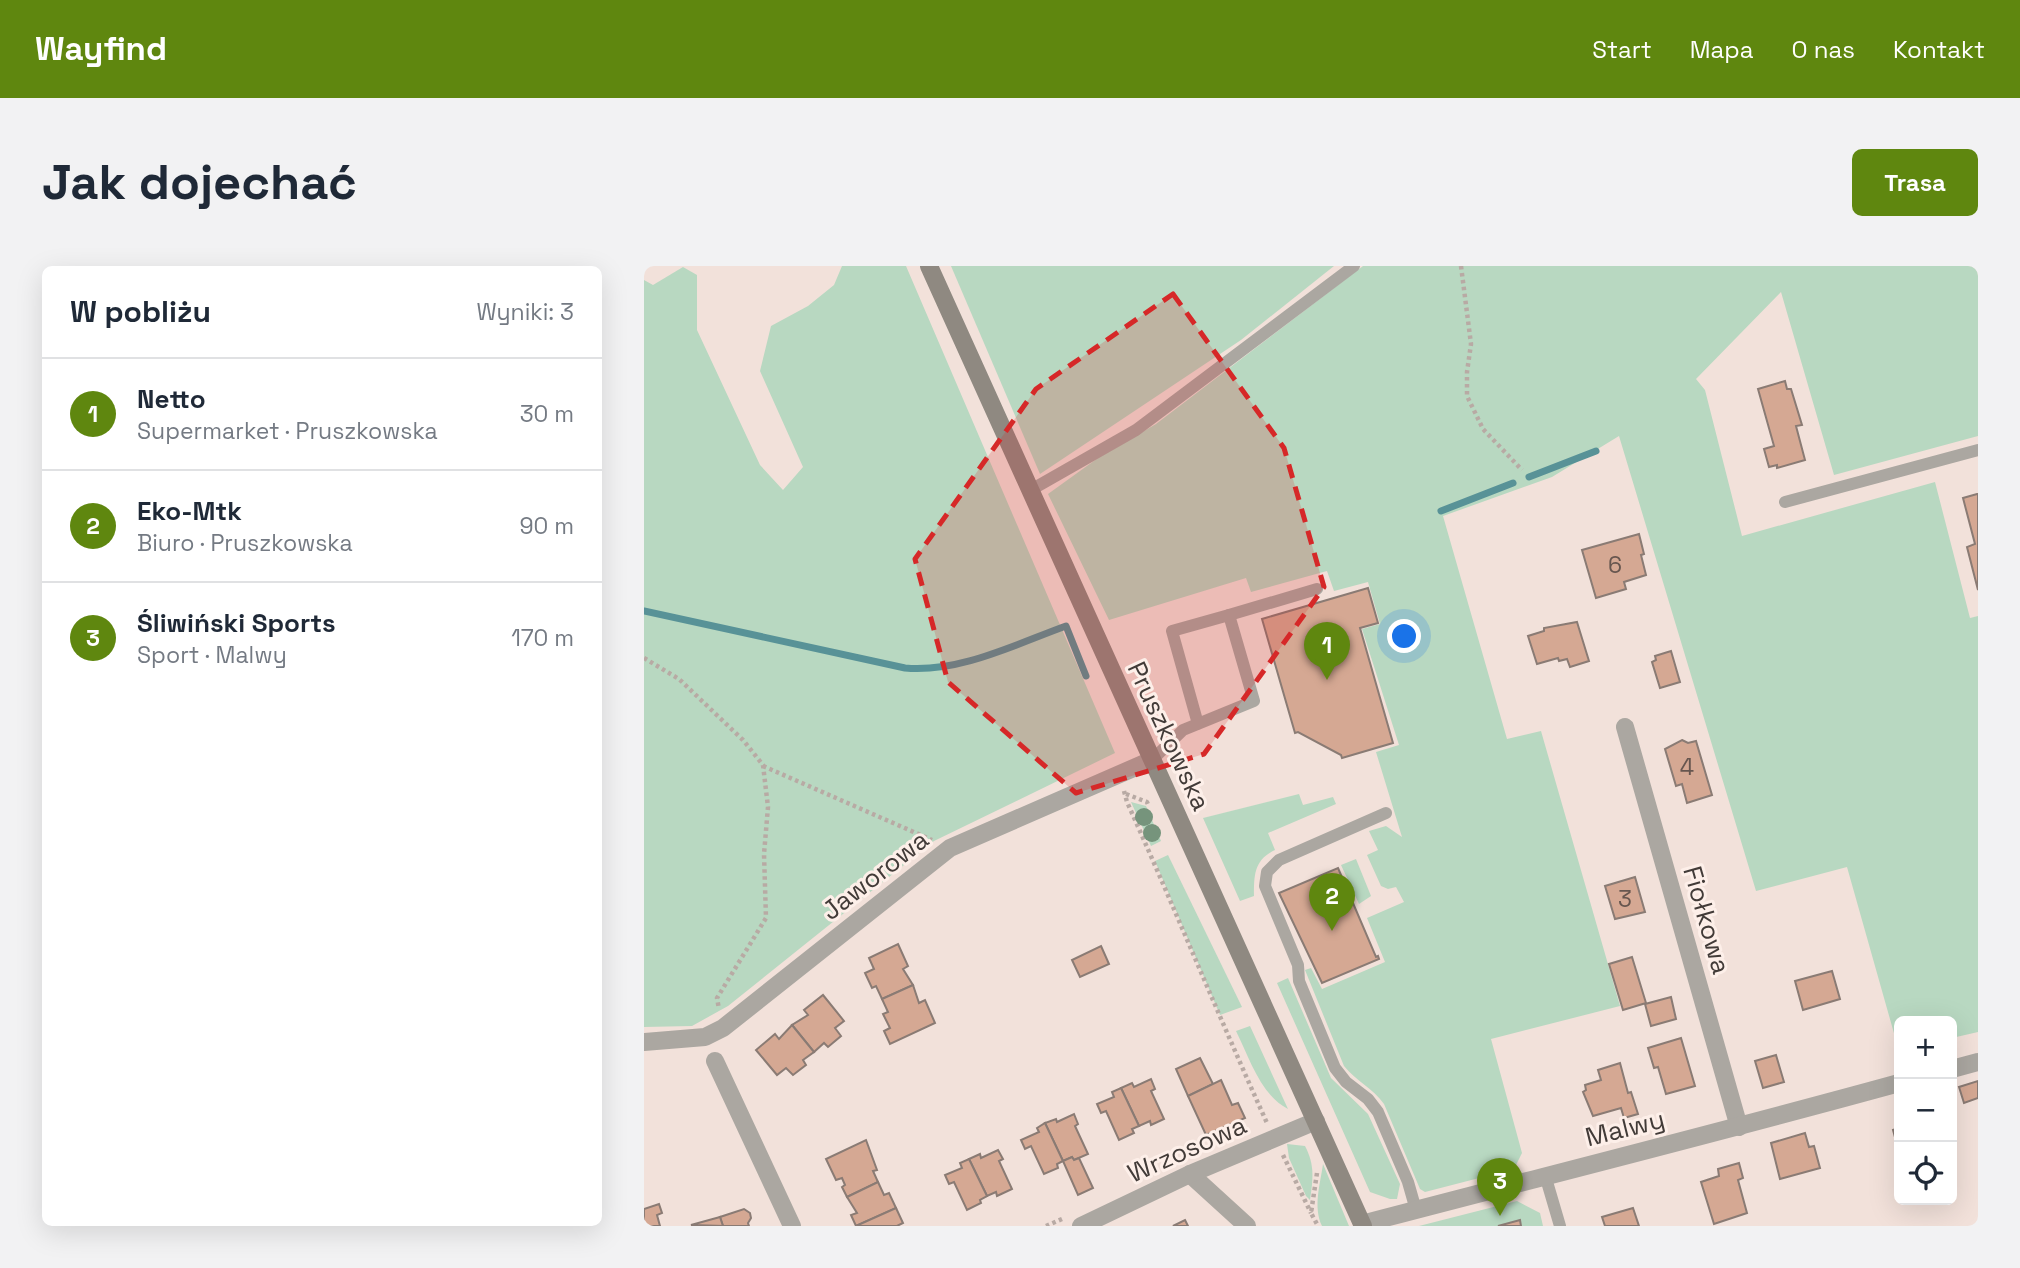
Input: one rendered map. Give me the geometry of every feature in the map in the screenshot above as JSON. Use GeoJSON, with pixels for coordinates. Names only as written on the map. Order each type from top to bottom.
{"type":"FeatureCollection","features":[{"type":"Feature","properties":{"kind":"street","name":"Pruszkowska"},"geometry":{"type":"LineString","coordinates":[[929,266],[1363,1225]]}},
{"type":"Feature","properties":{"kind":"street","name":"Fiołkowa"},"geometry":{"type":"LineString","coordinates":[[1625,727],[1739,1127]]}},
{"type":"Feature","properties":{"kind":"street","name":"Jaworowa"},"geometry":{"type":"LineString","coordinates":[[644,1042],[705,1037],[723,1028],[950,848],[1152,760]]}},
{"type":"Feature","properties":{"kind":"street"},"geometry":{"type":"LineString","coordinates":[[715,1061],[792,1226]]}},
{"type":"Feature","properties":{"kind":"street"},"geometry":{"type":"LineString","coordinates":[[1957,1068],[1978,1062]]}},
{"type":"Feature","properties":{"kind":"street","name":"Malwy"},"geometry":{"type":"LineString","coordinates":[[1363,1225],[1894,1084]]}},
{"type":"Feature","properties":{"kind":"street","name":"Wrzosowa"},"geometry":{"type":"LineString","coordinates":[[1081,1226],[1191,1174],[1315,1121]]}},
{"type":"Feature","properties":{"kind":"street"},"geometry":{"type":"LineString","coordinates":[[1191,1174],[1247,1226]]}},
{"type":"Feature","properties":{"kind":"lane"},"geometry":{"type":"LineString","coordinates":[[1029,491],[1136,430],[1354,266]]}},
{"type":"Feature","properties":{"kind":"lane"},"geometry":{"type":"LineString","coordinates":[[1785,502],[1978,450]]}},
{"type":"Feature","properties":{"kind":"lane"},"geometry":{"type":"LineString","coordinates":[[1198,724],[1172,631],[1317,589]]}},
{"type":"Feature","properties":{"kind":"lane"},"geometry":{"type":"LineString","coordinates":[[1152,760],[1183,730],[1254,701],[1229,615]]}},
{"type":"Feature","properties":{"kind":"lane"},"geometry":{"type":"LineString","coordinates":[[1386,813],[1279,860],[1267,872],[1265,886],[1298,965],[1299,981],[1335,1068],[1378,1112],[1408,1182],[1416,1210]]}},
{"type":"Feature","properties":{"kind":"lane"},"geometry":{"type":"LineString","coordinates":[[1545,1175],[1560,1226]]}},
{"type":"Feature","properties":{"kind":"path"},"geometry":{"type":"LineString","coordinates":[[1461,266],[1471,344],[1467,396],[1483,429],[1522,470]]}},
{"type":"Feature","properties":{"kind":"path"},"geometry":{"type":"LineString","coordinates":[[644,658],[679,679],[743,740],[763,765],[950,848]]}},
{"type":"Feature","properties":{"kind":"path"},"geometry":{"type":"LineString","coordinates":[[723,1028],[718,998],[766,918],[764,854],[768,807],[763,765]]}},
{"type":"Feature","properties":{"kind":"path"},"geometry":{"type":"LineString","coordinates":[[1126,794],[1127,802],[1187,937],[1217,1014],[1270,1129]]}},
{"type":"Feature","properties":{"kind":"path"},"geometry":{"type":"LineString","coordinates":[[1279,1148],[1318,1226]]}},
{"type":"Feature","properties":{"kind":"path"},"geometry":{"type":"LineString","coordinates":[[1311,1213],[1318,1164]]}},
{"type":"Feature","properties":{"kind":"highlighted area"},"geometry":{"type":"Polygon","coordinates":[[[1173,294],[1284,448],[1324,587],[1204,754],[1076,793],[948,682],[915,559],[1036,389],[1173,294]]]}},
{"type":"Feature","properties":{"kind":"green space"},"geometry":{"type":"Polygon","coordinates":[[[842,266],[906,266],[1115,753],[934,841],[728,1006],[692,1026],[644,1027],[644,280],[653,285],[683,267],[697,275],[697,330],[760,465],[783,490],[803,467],[760,371],[771,326],[808,306],[834,285],[842,266]]]}},
{"type":"Feature","properties":{"kind":"green space"},"geometry":{"type":"Polygon","coordinates":[[[951,266],[1334,266],[1241,340],[1040,474],[951,266]]]}},
{"type":"Feature","properties":{"kind":"green space"},"geometry":{"type":"Polygon","coordinates":[[[1363,266],[1978,266],[1978,436],[1834,475],[1781,292],[1696,379],[1705,390],[1742,536],[1935,482],[1970,618],[1978,616],[1978,1032],[1957,1037],[1957,1016],[1894,1016],[1894,1033],[1847,867],[1756,891],[1619,436],[1552,477],[1443,516],[1507,739],[1541,731],[1620,1006],[1491,1039],[1522,1153],[1514,1169],[1425,1192],[1420,1189],[1384,1104],[1344,1066],[1305,970],[1311,968],[1322,989],[1385,962],[1367,918],[1404,902],[1396,887],[1388,889],[1381,886],[1367,855],[1378,850],[1369,831],[1386,826],[1402,837],[1376,752],[1399,745],[1362,629],[1380,624],[1368,582],[1334,591],[1327,571],[1251,592],[1246,578],[1109,620],[1048,494],[1098,458],[1156,424],[1363,266]]]}},
{"type":"Feature","properties":{"kind":"green space"},"geometry":{"type":"Polygon","coordinates":[[[1299,794],[1303,805],[1333,797],[1336,804],[1268,833],[1275,850],[1259,863],[1254,881],[1254,896],[1240,901],[1203,818],[1299,794]]]}},
{"type":"Feature","properties":{"kind":"green space"},"geometry":{"type":"Polygon","coordinates":[[[1131,802],[1146,806],[1161,841],[1151,846],[1131,802]]]}},
{"type":"Feature","properties":{"kind":"green space"},"geometry":{"type":"Polygon","coordinates":[[[1168,855],[1242,1007],[1220,1015],[1155,861],[1168,855]]]}},
{"type":"Feature","properties":{"kind":"green space"},"geometry":{"type":"Polygon","coordinates":[[[1356,859],[1371,896],[1359,904],[1341,865],[1356,859]]]}},
{"type":"Feature","properties":{"kind":"green space"},"geometry":{"type":"Polygon","coordinates":[[[1288,978],[1331,1078],[1368,1114],[1400,1184],[1397,1199],[1370,1192],[1277,983],[1288,978]]]}},
{"type":"Feature","properties":{"kind":"green space"},"geometry":{"type":"Polygon","coordinates":[[[1250,1026],[1288,1109],[1270,1095],[1251,1064],[1236,1031],[1250,1026]]]}},
{"type":"Feature","properties":{"kind":"green space"},"geometry":{"type":"Polygon","coordinates":[[[1287,1144],[1305,1146],[1308,1153],[1312,1172],[1310,1200],[1289,1158],[1287,1144]]]}},
{"type":"Feature","properties":{"kind":"green space"},"geometry":{"type":"Polygon","coordinates":[[[1323,1164],[1349,1226],[1322,1226],[1319,1219],[1319,1188],[1323,1164]]]}},
{"type":"Feature","properties":{"kind":"green space"},"geometry":{"type":"Polygon","coordinates":[[[1517,1201],[1540,1213],[1543,1226],[1419,1226],[1517,1201]]]}},
{"type":"Feature","properties":{"kind":"building"},"geometry":{"type":"Polygon","coordinates":[[[1785,381],[1787,389],[1791,389],[1802,425],[1796,426],[1805,460],[1777,468],[1777,465],[1769,467],[1764,449],[1774,446],[1758,389],[1785,381]]]}},
{"type":"Feature","properties":{"kind":"building"},"geometry":{"type":"Polygon","coordinates":[[[1978,494],[1978,590],[1967,547],[1975,544],[1963,498],[1978,494]]]}},
{"type":"Feature","properties":{"kind":"building"},"geometry":{"type":"Polygon","coordinates":[[[1639,534],[1646,575],[1624,582],[1626,589],[1596,598],[1582,550],[1639,534]]]}},
{"type":"Feature","properties":{"kind":"building"},"geometry":{"type":"Polygon","coordinates":[[[1368,588],[1378,623],[1360,628],[1393,743],[1342,758],[1298,732],[1295,733],[1262,619],[1368,588]]]}},
{"type":"Feature","properties":{"kind":"building"},"geometry":{"type":"Polygon","coordinates":[[[1577,622],[1589,661],[1570,667],[1567,659],[1559,661],[1558,658],[1537,664],[1528,636],[1544,631],[1544,628],[1577,622]]]}},
{"type":"Feature","properties":{"kind":"building"},"geometry":{"type":"Polygon","coordinates":[[[1671,651],[1680,682],[1660,688],[1652,662],[1656,660],[1655,656],[1671,651]]]}},
{"type":"Feature","properties":{"kind":"building"},"geometry":{"type":"Polygon","coordinates":[[[1682,740],[1688,743],[1696,741],[1712,795],[1687,803],[1682,784],[1676,786],[1665,749],[1682,740]]]}},
{"type":"Feature","properties":{"kind":"building"},"geometry":{"type":"Polygon","coordinates":[[[1338,868],[1379,959],[1322,983],[1279,893],[1338,868]]]}},
{"type":"Feature","properties":{"kind":"building"},"geometry":{"type":"Polygon","coordinates":[[[1635,877],[1645,912],[1615,919],[1605,886],[1635,877]]]}},
{"type":"Feature","properties":{"kind":"building"},"geometry":{"type":"Polygon","coordinates":[[[898,944],[908,966],[903,969],[913,985],[882,999],[876,986],[872,988],[865,973],[874,969],[869,958],[898,944]]]}},
{"type":"Feature","properties":{"kind":"building"},"geometry":{"type":"Polygon","coordinates":[[[1101,946],[1109,964],[1080,977],[1072,960],[1101,946]]]}},
{"type":"Feature","properties":{"kind":"building"},"geometry":{"type":"Polygon","coordinates":[[[1632,957],[1646,1003],[1623,1010],[1609,964],[1632,957]]]}},
{"type":"Feature","properties":{"kind":"building"},"geometry":{"type":"Polygon","coordinates":[[[1832,971],[1840,999],[1803,1010],[1795,981],[1832,971]]]}},
{"type":"Feature","properties":{"kind":"building"},"geometry":{"type":"Polygon","coordinates":[[[913,985],[919,1003],[925,1000],[935,1023],[890,1044],[884,1031],[890,1028],[883,1014],[888,1012],[882,999],[913,985]]]}},
{"type":"Feature","properties":{"kind":"building"},"geometry":{"type":"Polygon","coordinates":[[[823,995],[844,1021],[835,1028],[841,1036],[828,1047],[824,1043],[814,1052],[792,1025],[808,1015],[804,1010],[823,995]]]}},
{"type":"Feature","properties":{"kind":"building"},"geometry":{"type":"Polygon","coordinates":[[[1671,997],[1676,1019],[1651,1026],[1645,1004],[1671,997]]]}},
{"type":"Feature","properties":{"kind":"building"},"geometry":{"type":"Polygon","coordinates":[[[792,1025],[814,1052],[803,1060],[806,1065],[793,1075],[786,1068],[777,1075],[756,1050],[775,1034],[779,1039],[792,1025]]]}},
{"type":"Feature","properties":{"kind":"building"},"geometry":{"type":"Polygon","coordinates":[[[1681,1038],[1695,1086],[1666,1094],[1658,1067],[1654,1068],[1648,1048],[1681,1038]]]}},
{"type":"Feature","properties":{"kind":"building"},"geometry":{"type":"Polygon","coordinates":[[[1776,1055],[1784,1082],[1763,1088],[1755,1061],[1776,1055]]]}},
{"type":"Feature","properties":{"kind":"building"},"geometry":{"type":"Polygon","coordinates":[[[1200,1058],[1213,1084],[1188,1096],[1176,1069],[1200,1058]]]}},
{"type":"Feature","properties":{"kind":"building"},"geometry":{"type":"Polygon","coordinates":[[[1620,1063],[1628,1093],[1631,1092],[1638,1114],[1624,1118],[1621,1108],[1593,1116],[1583,1092],[1586,1090],[1585,1085],[1601,1080],[1598,1070],[1620,1063]]]}},
{"type":"Feature","properties":{"kind":"building"},"geometry":{"type":"Polygon","coordinates":[[[1151,1079],[1155,1089],[1151,1091],[1164,1119],[1151,1125],[1150,1121],[1139,1126],[1121,1088],[1132,1083],[1134,1087],[1151,1079]]]}},
{"type":"Feature","properties":{"kind":"building"},"geometry":{"type":"Polygon","coordinates":[[[1221,1080],[1232,1105],[1238,1103],[1245,1118],[1206,1135],[1188,1096],[1221,1080]]]}},
{"type":"Feature","properties":{"kind":"building"},"geometry":{"type":"Polygon","coordinates":[[[1978,1081],[1978,1098],[1964,1103],[1959,1087],[1978,1081]]]}},
{"type":"Feature","properties":{"kind":"building"},"geometry":{"type":"Polygon","coordinates":[[[1121,1088],[1139,1126],[1132,1129],[1134,1133],[1119,1140],[1106,1111],[1101,1113],[1097,1104],[1114,1097],[1112,1092],[1121,1088]]]}},
{"type":"Feature","properties":{"kind":"building"},"geometry":{"type":"Polygon","coordinates":[[[1074,1114],[1078,1124],[1075,1126],[1088,1154],[1063,1161],[1045,1123],[1056,1119],[1057,1122],[1074,1114]]]}},
{"type":"Feature","properties":{"kind":"building"},"geometry":{"type":"Polygon","coordinates":[[[1045,1123],[1063,1161],[1057,1164],[1058,1168],[1044,1174],[1031,1146],[1025,1149],[1021,1140],[1039,1132],[1037,1128],[1045,1123]]]}},
{"type":"Feature","properties":{"kind":"building"},"geometry":{"type":"Polygon","coordinates":[[[1805,1133],[1809,1147],[1814,1146],[1820,1168],[1780,1179],[1771,1143],[1805,1133]]]}},
{"type":"Feature","properties":{"kind":"building"},"geometry":{"type":"Polygon","coordinates":[[[866,1140],[877,1170],[873,1171],[878,1182],[847,1197],[842,1187],[845,1185],[842,1178],[836,1180],[826,1159],[866,1140]]]}},
{"type":"Feature","properties":{"kind":"building"},"geometry":{"type":"Polygon","coordinates":[[[998,1150],[1003,1159],[999,1161],[1012,1189],[997,1196],[996,1192],[987,1196],[969,1159],[980,1154],[981,1158],[998,1150]]]}},
{"type":"Feature","properties":{"kind":"building"},"geometry":{"type":"Polygon","coordinates":[[[1072,1157],[1074,1160],[1079,1158],[1093,1188],[1078,1195],[1063,1161],[1072,1157]]]}},
{"type":"Feature","properties":{"kind":"building"},"geometry":{"type":"Polygon","coordinates":[[[969,1159],[987,1196],[980,1200],[981,1203],[967,1210],[954,1182],[949,1184],[945,1175],[962,1168],[960,1163],[969,1159]]]}},
{"type":"Feature","properties":{"kind":"building"},"geometry":{"type":"Polygon","coordinates":[[[1739,1163],[1743,1178],[1738,1180],[1747,1213],[1714,1224],[1701,1182],[1719,1176],[1718,1169],[1739,1163]]]}},
{"type":"Feature","properties":{"kind":"building"},"geometry":{"type":"Polygon","coordinates":[[[878,1182],[884,1195],[889,1193],[896,1208],[856,1226],[851,1215],[857,1213],[847,1197],[878,1182]]]}},
{"type":"Feature","properties":{"kind":"building"},"geometry":{"type":"Polygon","coordinates":[[[659,1204],[662,1213],[657,1215],[660,1226],[644,1226],[644,1209],[659,1204]]]}},
{"type":"Feature","properties":{"kind":"building"},"geometry":{"type":"Polygon","coordinates":[[[896,1208],[903,1223],[897,1226],[856,1226],[896,1208]]]}},
{"type":"Feature","properties":{"kind":"building"},"geometry":{"type":"Polygon","coordinates":[[[1633,1208],[1639,1226],[1605,1226],[1602,1217],[1633,1208]]]}},
{"type":"Feature","properties":{"kind":"building"},"geometry":{"type":"Polygon","coordinates":[[[744,1209],[750,1213],[749,1226],[723,1226],[720,1217],[744,1209]]]}},
{"type":"Feature","properties":{"kind":"building"},"geometry":{"type":"Polygon","coordinates":[[[720,1217],[723,1226],[691,1225],[720,1217]]]}},
{"type":"Feature","properties":{"kind":"building"},"geometry":{"type":"Polygon","coordinates":[[[1185,1220],[1188,1226],[1173,1226],[1185,1220]]]}},
{"type":"Feature","properties":{"kind":"building"},"geometry":{"type":"Polygon","coordinates":[[[1520,1220],[1521,1226],[1498,1226],[1520,1220]]]}},
{"type":"Feature","properties":{"kind":"waterway"},"geometry":{"type":"LineString","coordinates":[[1529,477],[1596,451]]}},
{"type":"Feature","properties":{"kind":"waterway"},"geometry":{"type":"LineString","coordinates":[[1441,511],[1513,483]]}},
{"type":"Feature","properties":{"kind":"waterway"},"geometry":{"type":"LineString","coordinates":[[644,611],[905,668],[966,662],[1066,626],[1086,676]]}},
{"type":"Feature","properties":{"kind":"place","name":"Netto"},"geometry":{"type":"Point","coordinates":[1327,680]}},
{"type":"Feature","properties":{"kind":"place","name":"Eko-Mtk"},"geometry":{"type":"Point","coordinates":[1332,931]}},
{"type":"Feature","properties":{"kind":"place","name":"Śliwiński Sports"},"geometry":{"type":"Point","coordinates":[1500,1216]}}]}
